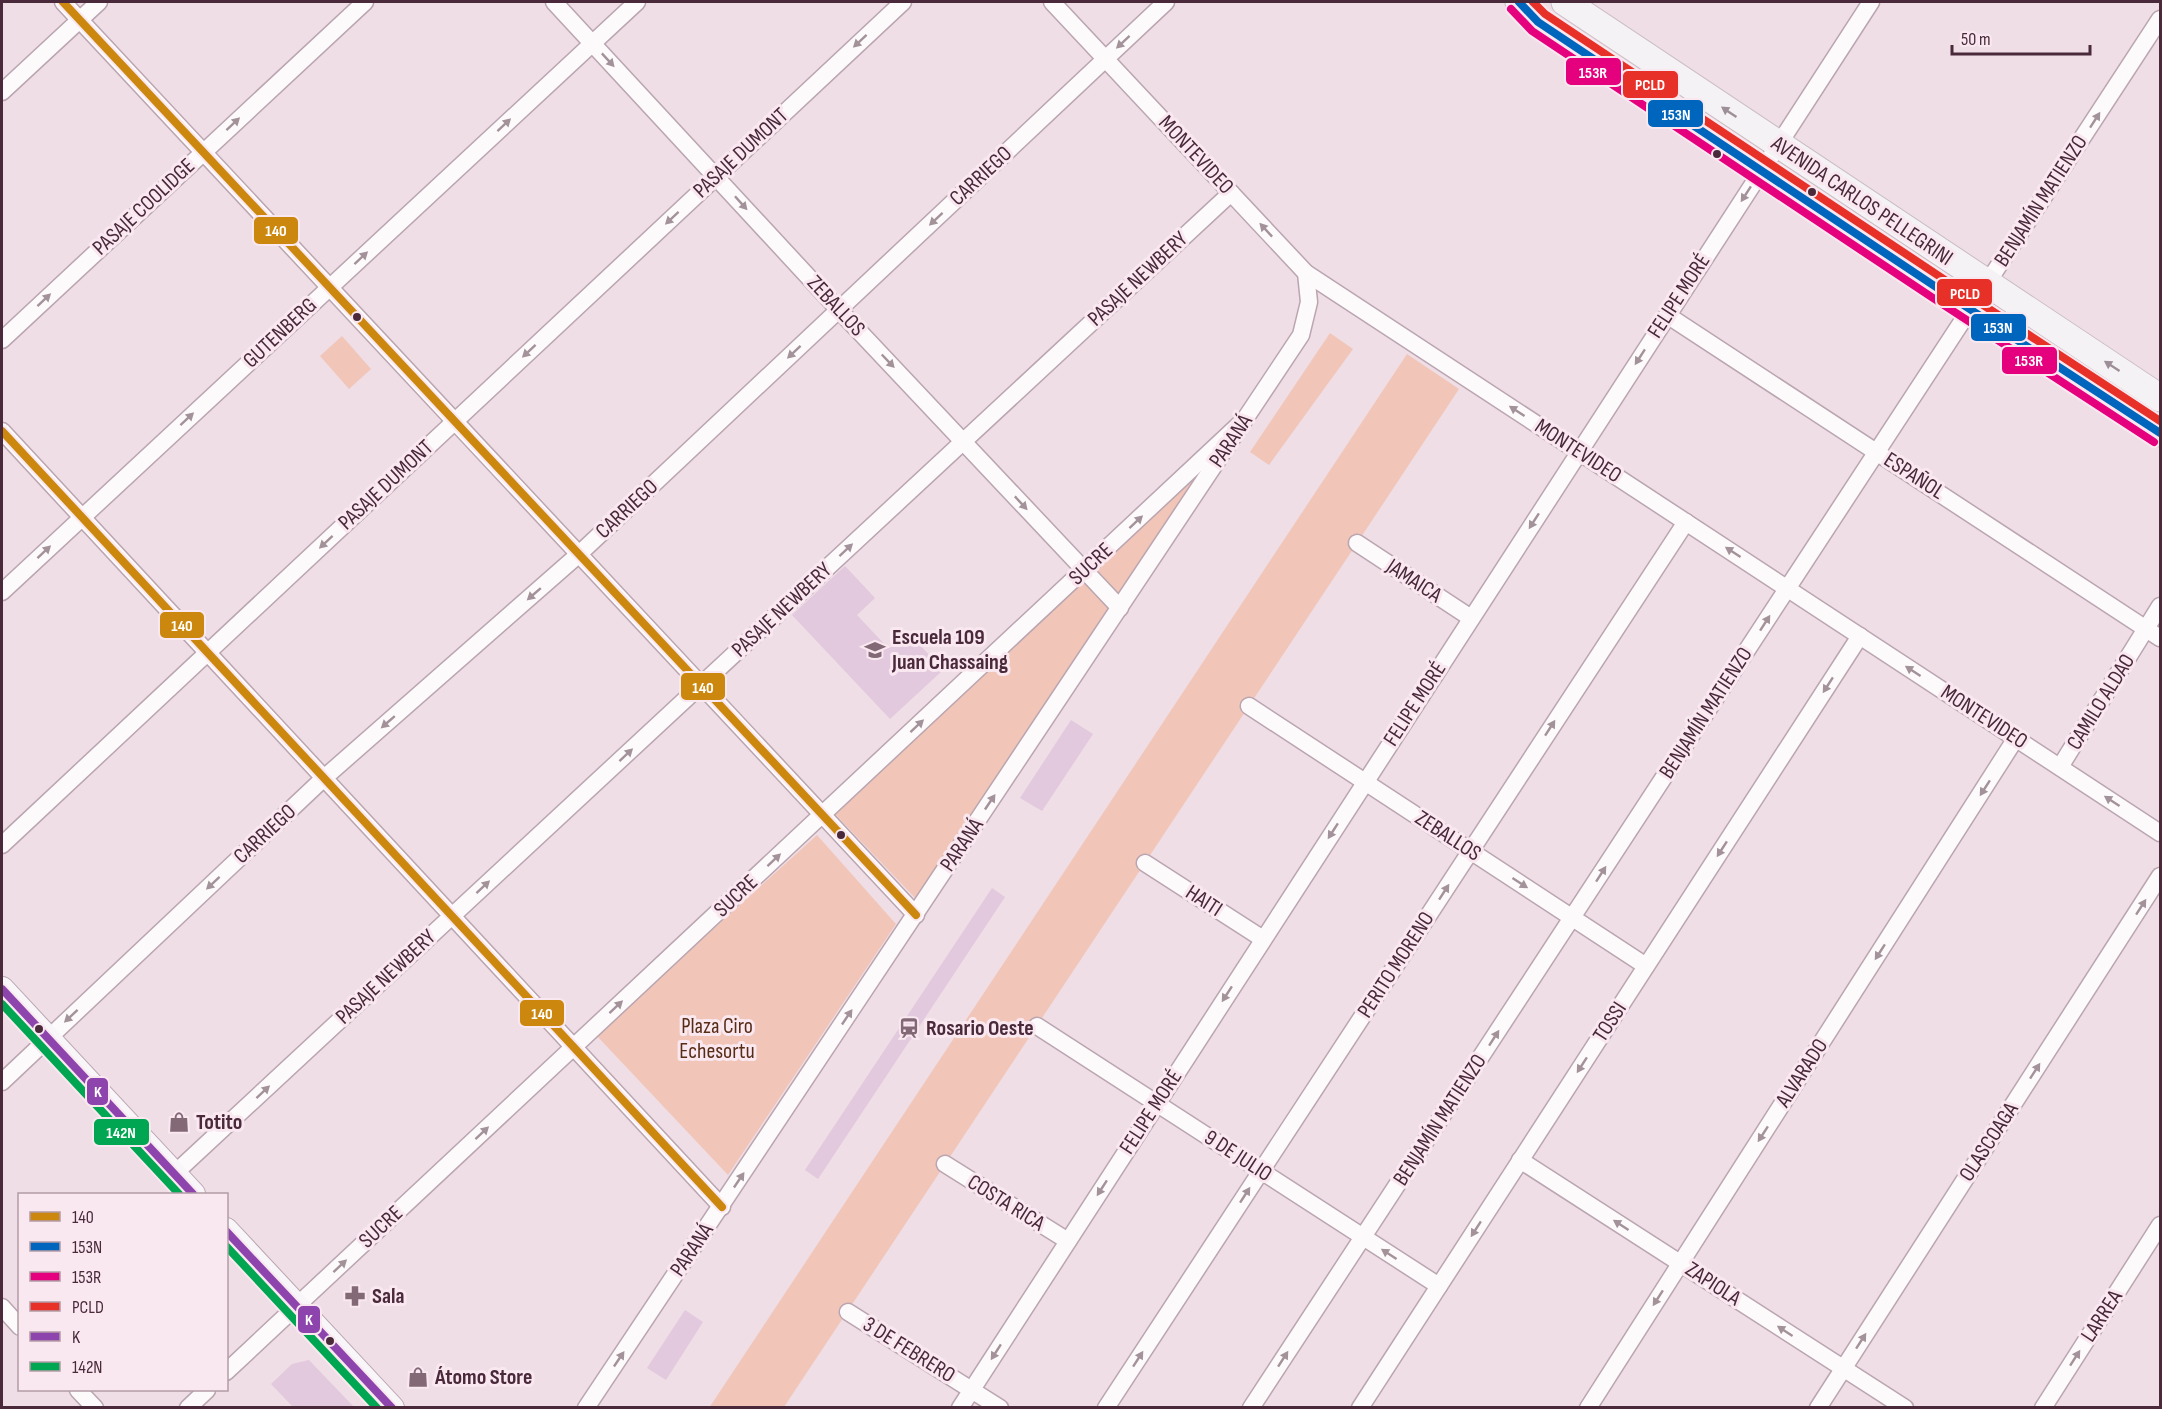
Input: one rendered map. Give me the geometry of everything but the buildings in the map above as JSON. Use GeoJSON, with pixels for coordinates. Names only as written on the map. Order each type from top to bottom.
{"type":"FeatureCollection","features":[{"type":"Feature","properties":{"kind":"main road","name":"AVENIDA CARLOS PELLEGRINI"},"geometry":{"type":"LineString","coordinates":[[1519,2],[1538,22],[2160,433]]}},
{"type":"Feature","properties":{"kind":"main road","name":"AVENIDA CARLOS PELLEGRINI"},"geometry":{"type":"LineString","coordinates":[[1565,2],[2160,398]]}},
{"type":"Feature","properties":{"kind":"main road"},"geometry":{"type":"LineString","coordinates":[[2,988],[192,1193]]}},
{"type":"Feature","properties":{"kind":"main road"},"geometry":{"type":"LineString","coordinates":[[228,1232],[392,1407]]}},
{"type":"Feature","properties":{"kind":"street"},"geometry":{"type":"LineString","coordinates":[[63,2],[578,555],[702,684],[915,915]]}},
{"type":"Feature","properties":{"kind":"street"},"geometry":{"type":"LineString","coordinates":[[2,92],[99,2]]}},
{"type":"Feature","properties":{"kind":"street","name":"PASAJE COOLIDGE"},"geometry":{"type":"LineString","coordinates":[[2,340],[365,2]]}},
{"type":"Feature","properties":{"kind":"street","name":"ZEBALLOS"},"geometry":{"type":"LineString","coordinates":[[554,2],[839,310],[1120,608]]}},
{"type":"Feature","properties":{"kind":"street","name":"GUTENBERG"},"geometry":{"type":"LineString","coordinates":[[2,592],[637,2]]}},
{"type":"Feature","properties":{"kind":"street","name":"PASAJE DUMONT"},"geometry":{"type":"LineString","coordinates":[[2,845],[903,2]]}},
{"type":"Feature","properties":{"kind":"street","name":"MONTEVIDEO"},"geometry":{"type":"LineString","coordinates":[[1052,2],[1306,273],[2160,833]]}},
{"type":"Feature","properties":{"kind":"street","name":"CARRIEGO"},"geometry":{"type":"LineString","coordinates":[[2,1082],[324,778],[578,555],[1166,2]]}},
{"type":"Feature","properties":{"kind":"street","name":"FELIPE MORÉ"},"geometry":{"type":"LineString","coordinates":[[960,1407],[1871,2]]}},
{"type":"Feature","properties":{"kind":"street","name":"BENJAMÍN MATIENZO"},"geometry":{"type":"LineString","coordinates":[[1251,1407],[2160,19]]}},
{"type":"Feature","properties":{"kind":"street","name":"PASAJE NEWBERY"},"geometry":{"type":"LineString","coordinates":[[174,1174],[1231,193]]}},
{"type":"Feature","properties":{"kind":"street","name":"PARANÁ"},"geometry":{"type":"LineString","coordinates":[[586,1407],[722,1207],[1301,335],[1309,302],[1306,273]]}},
{"type":"Feature","properties":{"kind":"street","name":"ESPAÑOL"},"geometry":{"type":"LineString","coordinates":[[1667,315],[2153,633]]}},
{"type":"Feature","properties":{"kind":"street","name":"SUCRE"},"geometry":{"type":"LineString","coordinates":[[228,1370],[1245,419]]}},
{"type":"Feature","properties":{"kind":"street"},"geometry":{"type":"LineString","coordinates":[[2,431],[722,1207]]}},
{"type":"Feature","properties":{"kind":"street","name":"PERITO MORENO"},"geometry":{"type":"LineString","coordinates":[[1106,1407],[1686,522]]}},
{"type":"Feature","properties":{"kind":"street","name":"JAMAICA"},"geometry":{"type":"LineString","coordinates":[[1357,543],[1471,618]]}},
{"type":"Feature","properties":{"kind":"street","name":"CAMILO ALDAO"},"geometry":{"type":"LineString","coordinates":[[2060,767],[2153,633],[2160,606]]}},
{"type":"Feature","properties":{"kind":"street","name":"TOSSI"},"geometry":{"type":"LineString","coordinates":[[1360,1407],[1860,636]]}},
{"type":"Feature","properties":{"kind":"street","name":"ZEBALLOS"},"geometry":{"type":"LineString","coordinates":[[1249,706],[1646,966]]}},
{"type":"Feature","properties":{"kind":"street","name":"ALVARADO"},"geometry":{"type":"LineString","coordinates":[[1588,1407],[2016,738]]}},
{"type":"Feature","properties":{"kind":"street","name":"HAITI"},"geometry":{"type":"LineString","coordinates":[[1145,863],[1263,939]]}},
{"type":"Feature","properties":{"kind":"street","name":"OLASCOAGA"},"geometry":{"type":"LineString","coordinates":[[1818,1407],[2160,876]]}},
{"type":"Feature","properties":{"kind":"street","name":"9 DE JULIO"},"geometry":{"type":"LineString","coordinates":[[1037,1026],[1438,1286]]}},
{"type":"Feature","properties":{"kind":"street","name":"ZAPIOLA"},"geometry":{"type":"LineString","coordinates":[[1520,1160],[1905,1407]]}},
{"type":"Feature","properties":{"kind":"street","name":"COSTA RICA"},"geometry":{"type":"LineString","coordinates":[[945,1164],[1068,1241]]}},
{"type":"Feature","properties":{"kind":"street","name":"LARREA"},"geometry":{"type":"LineString","coordinates":[[2043,1407],[2160,1225]]}},
{"type":"Feature","properties":{"kind":"street"},"geometry":{"type":"LineString","coordinates":[[2,1307],[18,1325]]}},
{"type":"Feature","properties":{"kind":"street","name":"3 DE FEBRERO"},"geometry":{"type":"LineString","coordinates":[[848,1312],[1000,1407]]}},
{"type":"Feature","properties":{"kind":"street"},"geometry":{"type":"LineString","coordinates":[[80,1391],[95,1407]]}},
{"type":"Feature","properties":{"kind":"street"},"geometry":{"type":"LineString","coordinates":[[188,1407],[205,1391]]}},
{"type":"Feature","properties":{"kind":"green space"},"geometry":{"type":"Polygon","coordinates":[[[1330,333],[1353,349],[1269,465],[1250,452],[1330,333]]]}},
{"type":"Feature","properties":{"kind":"green space"},"geometry":{"type":"Polygon","coordinates":[[[342,336],[371,369],[349,389],[320,356],[342,336]]]}},
{"type":"Feature","properties":{"kind":"green space"},"geometry":{"type":"Polygon","coordinates":[[[1407,354],[1459,389],[1371,522],[784,1407],[709,1408],[1407,354]]]}},
{"type":"Feature","properties":{"kind":"green space"},"geometry":{"type":"Polygon","coordinates":[[[1211,460],[1120,596],[1096,570],[1211,460]]]}},
{"type":"Feature","properties":{"kind":"green space"},"geometry":{"type":"Polygon","coordinates":[[[1081,578],[1112,611],[917,900],[834,813],[1081,578]]]}},
{"type":"Feature","properties":{"kind":"green space","name":"Plaza Ciro Echesortu"},"geometry":{"type":"Polygon","coordinates":[[[817,835],[896,924],[728,1175],[596,1035],[817,835]]]}},
{"type":"Feature","properties":{"kind":"transit line","name":"140"},"geometry":{"type":"LineString","coordinates":[[63,2],[916,915]]}},
{"type":"Feature","properties":{"kind":"transit line","name":"153N"},"geometry":{"type":"LineString","coordinates":[[1519,2],[1538,22],[2160,433]]}},
{"type":"Feature","properties":{"kind":"transit line","name":"PCLD"},"geometry":{"type":"LineString","coordinates":[[1533,2],[1545,14],[2160,421]]}},
{"type":"Feature","properties":{"kind":"transit line","name":"153R"},"geometry":{"type":"LineString","coordinates":[[1511,9],[1532,31],[2154,442]]}},
{"type":"Feature","properties":{"kind":"transit line","name":"140"},"geometry":{"type":"LineString","coordinates":[[2,431],[722,1207]]}},
{"type":"Feature","properties":{"kind":"transit line","name":"K"},"geometry":{"type":"LineString","coordinates":[[2,989],[192,1193]]}},
{"type":"Feature","properties":{"kind":"transit line","name":"142N"},"geometry":{"type":"LineString","coordinates":[[2,1004],[178,1193]]}},
{"type":"Feature","properties":{"kind":"transit line","name":"K"},"geometry":{"type":"LineString","coordinates":[[228,1233],[392,1408]]}},
{"type":"Feature","properties":{"kind":"transit line","name":"142N"},"geometry":{"type":"LineString","coordinates":[[228,1248],[377,1408]]}},
{"type":"Feature","properties":{"kind":"place","name":"Escuela 109 Juan Chassaing"},"geometry":{"type":"Point","coordinates":[875,650]}},
{"type":"Feature","properties":{"kind":"place","name":"Rosario Oeste"},"geometry":{"type":"Point","coordinates":[909,1028]}},
{"type":"Feature","properties":{"kind":"place","name":"Totito"},"geometry":{"type":"Point","coordinates":[179,1122]}},
{"type":"Feature","properties":{"kind":"place","name":"Sala"},"geometry":{"type":"Point","coordinates":[355,1296]}},
{"type":"Feature","properties":{"kind":"place","name":"Átomo Store"},"geometry":{"type":"Point","coordinates":[418,1377]}}]}
